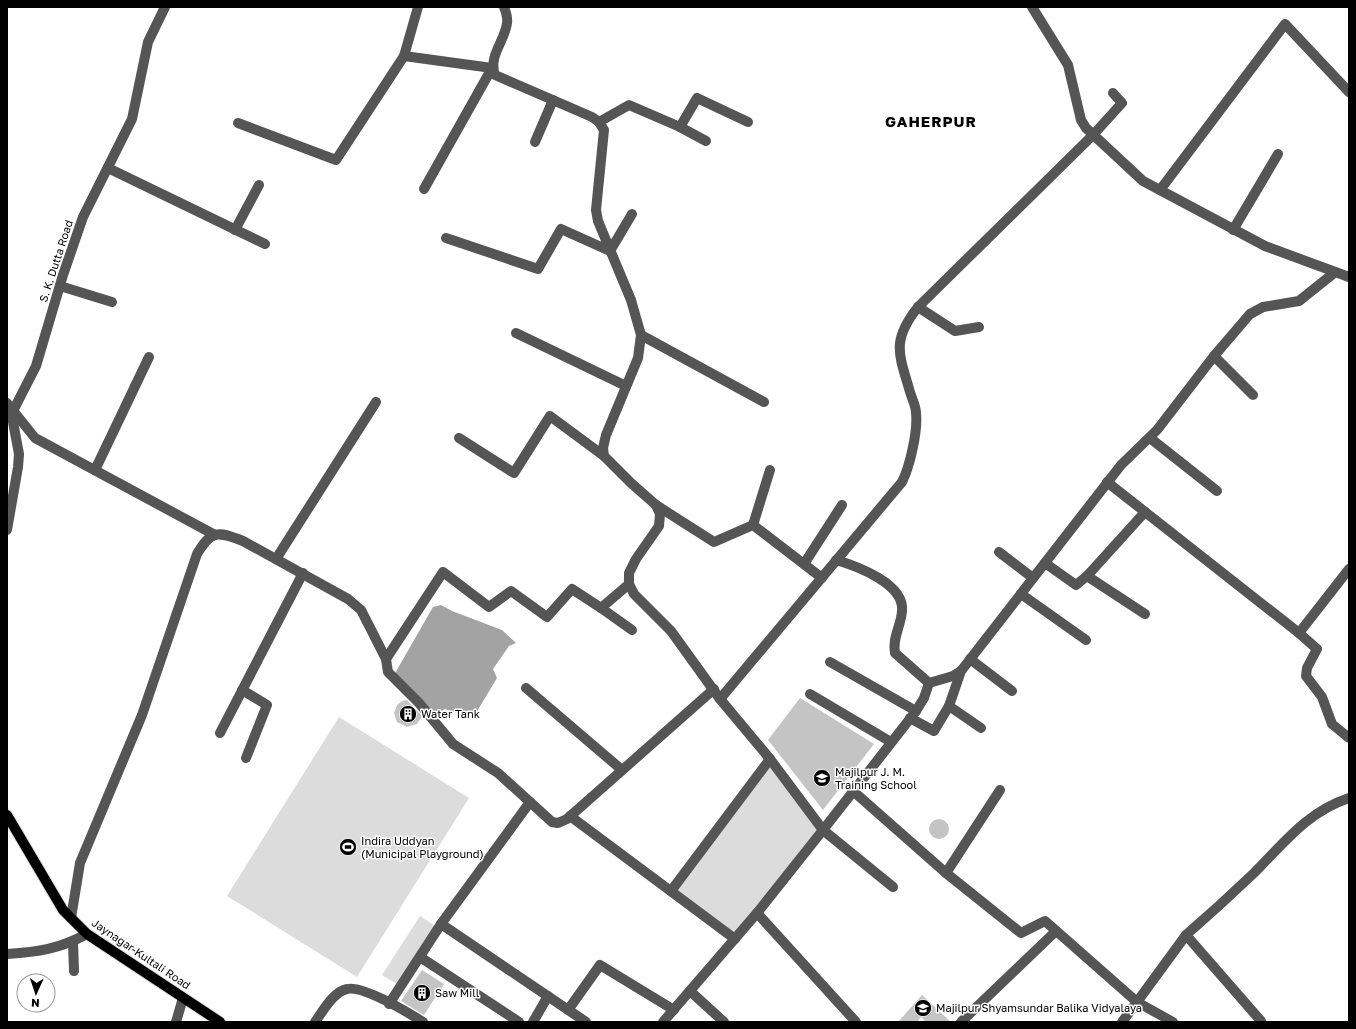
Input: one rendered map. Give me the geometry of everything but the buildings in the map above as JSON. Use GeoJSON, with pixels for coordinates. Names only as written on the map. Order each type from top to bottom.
{"type":"FeatureCollection","features":[{"type":"Feature","properties":{"kind":"main road","name":"Jaynagar-Kultali Road"},"geometry":{"type":"LineString","coordinates":[[7,815],[64,910],[87,934],[220,1022]]}},
{"type":"Feature","properties":{"kind":"street","name":"S. K. Dutta Road"},"geometry":{"type":"LineString","coordinates":[[10,407],[36,366],[60,286],[84,217],[132,119],[148,42],[165,7]]}},
{"type":"Feature","properties":{"kind":"street"},"geometry":{"type":"LineString","coordinates":[[238,123],[336,160],[404,56],[418,7]]}},
{"type":"Feature","properties":{"kind":"street"},"geometry":{"type":"LineString","coordinates":[[424,189],[492,68],[493,60],[507,25],[504,7]]}},
{"type":"Feature","properties":{"kind":"street"},"geometry":{"type":"LineString","coordinates":[[1032,7],[1068,65],[1081,120],[1093,135],[1132,173],[1160,190],[1265,246],[1334,273],[1349,277]]}},
{"type":"Feature","properties":{"kind":"street"},"geometry":{"type":"LineString","coordinates":[[1160,190],[1285,24],[1349,92]]}},
{"type":"Feature","properties":{"kind":"street"},"geometry":{"type":"LineString","coordinates":[[404,56],[492,68]]}},
{"type":"Feature","properties":{"kind":"street"},"geometry":{"type":"LineString","coordinates":[[492,68],[495,74],[501,78],[592,117],[599,122],[604,130],[596,210],[598,221],[631,300],[641,336],[638,358],[606,435],[603,448],[604,456]]}},
{"type":"Feature","properties":{"kind":"street"},"geometry":{"type":"LineString","coordinates":[[720,699],[902,482],[906,473],[916,426],[916,412],[902,363],[899,345],[901,332],[906,321],[918,307],[1093,135],[1122,103],[1113,93]]}},
{"type":"Feature","properties":{"kind":"street"},"geometry":{"type":"LineString","coordinates":[[680,127],[697,98],[748,122]]}},
{"type":"Feature","properties":{"kind":"street"},"geometry":{"type":"LineString","coordinates":[[535,142],[553,100]]}},
{"type":"Feature","properties":{"kind":"street"},"geometry":{"type":"LineString","coordinates":[[599,122],[629,105],[680,127],[706,141]]}},
{"type":"Feature","properties":{"kind":"street"},"geometry":{"type":"LineString","coordinates":[[1233,230],[1278,154]]}},
{"type":"Feature","properties":{"kind":"street"},"geometry":{"type":"LineString","coordinates":[[108,168],[265,244]]}},
{"type":"Feature","properties":{"kind":"street"},"geometry":{"type":"LineString","coordinates":[[235,230],[260,185]]}},
{"type":"Feature","properties":{"kind":"street"},"geometry":{"type":"LineString","coordinates":[[610,251],[632,214]]}},
{"type":"Feature","properties":{"kind":"street"},"geometry":{"type":"LineString","coordinates":[[446,238],[538,269],[561,229],[610,251]]}},
{"type":"Feature","properties":{"kind":"street"},"geometry":{"type":"LineString","coordinates":[[830,662],[913,714],[934,731],[949,706],[961,671],[1126,459],[1150,438],[1214,356],[1256,309],[1299,301],[1334,273]]}},
{"type":"Feature","properties":{"kind":"street"},"geometry":{"type":"LineString","coordinates":[[60,286],[112,302]]}},
{"type":"Feature","properties":{"kind":"street"},"geometry":{"type":"LineString","coordinates":[[918,307],[955,332],[979,327]]}},
{"type":"Feature","properties":{"kind":"street"},"geometry":{"type":"LineString","coordinates":[[516,333],[626,386]]}},
{"type":"Feature","properties":{"kind":"street"},"geometry":{"type":"LineString","coordinates":[[641,336],[764,402]]}},
{"type":"Feature","properties":{"kind":"street"},"geometry":{"type":"LineString","coordinates":[[1214,356],[1253,395]]}},
{"type":"Feature","properties":{"kind":"street"},"geometry":{"type":"LineString","coordinates":[[95,470],[149,357]]}},
{"type":"Feature","properties":{"kind":"street"},"geometry":{"type":"LineString","coordinates":[[276,559],[376,402]]}},
{"type":"Feature","properties":{"kind":"street"},"geometry":{"type":"LineString","coordinates":[[10,407],[35,438],[215,535],[229,536],[243,541],[348,599],[362,610],[386,659],[388,672],[419,703],[453,744],[498,773],[552,822],[563,822],[714,689]]}},
{"type":"Feature","properties":{"kind":"street"},"geometry":{"type":"LineString","coordinates":[[7,530],[18,460],[17,440],[10,407]]}},
{"type":"Feature","properties":{"kind":"street"},"geometry":{"type":"LineString","coordinates":[[459,438],[514,473],[550,416],[604,456],[656,505],[714,542],[753,525],[770,470]]}},
{"type":"Feature","properties":{"kind":"street"},"geometry":{"type":"LineString","coordinates":[[1150,438],[1217,491]]}},
{"type":"Feature","properties":{"kind":"street"},"geometry":{"type":"LineString","coordinates":[[1108,482],[1299,633],[1317,649],[1307,668],[1306,676],[1322,697],[1332,724],[1349,738]]}},
{"type":"Feature","properties":{"kind":"street"},"geometry":{"type":"LineString","coordinates":[[656,505],[660,514],[659,526],[636,558],[629,573],[629,584],[634,594],[671,631],[720,699],[770,759],[823,830],[893,887]]}},
{"type":"Feature","properties":{"kind":"street"},"geometry":{"type":"LineString","coordinates":[[804,564],[842,505]]}},
{"type":"Feature","properties":{"kind":"street"},"geometry":{"type":"LineString","coordinates":[[1045,563],[1076,585],[1087,576],[1145,512]]}},
{"type":"Feature","properties":{"kind":"street"},"geometry":{"type":"LineString","coordinates":[[753,525],[822,578]]}},
{"type":"Feature","properties":{"kind":"street"},"geometry":{"type":"LineString","coordinates":[[71,918],[80,863],[142,715],[197,554],[206,540],[215,535]]}},
{"type":"Feature","properties":{"kind":"street"},"geometry":{"type":"LineString","coordinates":[[999,552],[1033,578]]}},
{"type":"Feature","properties":{"kind":"street"},"geometry":{"type":"LineString","coordinates":[[836,560],[850,564],[894,588],[901,601],[903,610],[895,638],[895,653],[929,683]]}},
{"type":"Feature","properties":{"kind":"street"},"geometry":{"type":"LineString","coordinates":[[1299,633],[1349,569]]}},
{"type":"Feature","properties":{"kind":"street"},"geometry":{"type":"LineString","coordinates":[[386,659],[443,572],[489,607],[511,591],[547,617],[572,589],[632,630]]}},
{"type":"Feature","properties":{"kind":"street"},"geometry":{"type":"LineString","coordinates":[[220,732],[303,574]]}},
{"type":"Feature","properties":{"kind":"street"},"geometry":{"type":"LineString","coordinates":[[1087,576],[1145,614]]}},
{"type":"Feature","properties":{"kind":"street"},"geometry":{"type":"LineString","coordinates":[[601,608],[629,584]]}},
{"type":"Feature","properties":{"kind":"street"},"geometry":{"type":"LineString","coordinates":[[1021,594],[1086,640]]}},
{"type":"Feature","properties":{"kind":"street"},"geometry":{"type":"LineString","coordinates":[[970,659],[1012,691]]}},
{"type":"Feature","properties":{"kind":"street"},"geometry":{"type":"LineString","coordinates":[[929,683],[946,679],[961,671]]}},
{"type":"Feature","properties":{"kind":"street"},"geometry":{"type":"LineString","coordinates":[[664,1022],[757,913],[823,830],[913,714],[924,698],[929,683]]}},
{"type":"Feature","properties":{"kind":"street"},"geometry":{"type":"LineString","coordinates":[[526,688],[622,770]]}},
{"type":"Feature","properties":{"kind":"street"},"geometry":{"type":"LineString","coordinates":[[242,690],[267,705],[246,758]]}},
{"type":"Feature","properties":{"kind":"street"},"geometry":{"type":"LineString","coordinates":[[810,694],[891,742]]}},
{"type":"Feature","properties":{"kind":"street"},"geometry":{"type":"LineString","coordinates":[[949,706],[981,728]]}},
{"type":"Feature","properties":{"kind":"street"},"geometry":{"type":"LineString","coordinates":[[671,891],[770,759]]}},
{"type":"Feature","properties":{"kind":"street"},"geometry":{"type":"LineString","coordinates":[[946,873],[1000,790]]}},
{"type":"Feature","properties":{"kind":"street"},"geometry":{"type":"LineString","coordinates":[[853,791],[946,873],[1021,933],[1045,921],[1137,1002],[1173,1022]]}},
{"type":"Feature","properties":{"kind":"street"},"geometry":{"type":"LineString","coordinates":[[1122,1022],[1186,935],[1234,892],[1312,816],[1331,804],[1349,798]]}},
{"type":"Feature","properties":{"kind":"street"},"geometry":{"type":"LineString","coordinates":[[389,1004],[441,924],[530,802]]}},
{"type":"Feature","properties":{"kind":"street"},"geometry":{"type":"LineString","coordinates":[[570,816],[735,939]]}},
{"type":"Feature","properties":{"kind":"street"},"geometry":{"type":"LineString","coordinates":[[757,913],[856,1022]]}},
{"type":"Feature","properties":{"kind":"street"},"geometry":{"type":"LineString","coordinates":[[441,924],[586,1022]]}},
{"type":"Feature","properties":{"kind":"street"},"geometry":{"type":"LineString","coordinates":[[961,1022],[1056,931]]}},
{"type":"Feature","properties":{"kind":"street"},"geometry":{"type":"LineString","coordinates":[[7,954],[36,952],[57,948],[73,942],[87,934]]}},
{"type":"Feature","properties":{"kind":"street"},"geometry":{"type":"LineString","coordinates":[[1186,935],[1261,1022]]}},
{"type":"Feature","properties":{"kind":"street"},"geometry":{"type":"LineString","coordinates":[[73,942],[74,971]]}},
{"type":"Feature","properties":{"kind":"street"},"geometry":{"type":"LineString","coordinates":[[420,957],[519,1022]]}},
{"type":"Feature","properties":{"kind":"street"},"geometry":{"type":"LineString","coordinates":[[568,1010],[600,965],[674,1010]]}},
{"type":"Feature","properties":{"kind":"street"},"geometry":{"type":"LineString","coordinates":[[315,1022],[336,995],[346,989],[364,992],[423,1022]]}},
{"type":"Feature","properties":{"kind":"street"},"geometry":{"type":"LineString","coordinates":[[690,991],[724,1022]]}},
{"type":"Feature","properties":{"kind":"street"},"geometry":{"type":"LineString","coordinates":[[533,1022],[548,996]]}},
{"type":"Feature","properties":{"kind":"street"},"geometry":{"type":"LineString","coordinates":[[176,1022],[183,998]]}},
{"type":"Feature","properties":{"kind":"shaded area"},"geometry":{"type":"Polygon","coordinates":[[[441,605],[452,611],[502,630],[516,643],[509,646],[493,669],[497,678],[473,718],[445,709],[433,716],[394,675],[433,607],[441,605]]]}},
{"type":"Feature","properties":{"kind":"shaded area","name":"Indira Uddyan (Municipal Playground)"},"geometry":{"type":"Polygon","coordinates":[[[339,717],[469,798],[357,977],[227,896],[339,717]]]}},
{"type":"Feature","properties":{"kind":"shaded area"},"geometry":{"type":"Polygon","coordinates":[[[770,759],[823,830],[735,939],[671,891],[770,759]]]}},
{"type":"Feature","properties":{"kind":"shaded area"},"geometry":{"type":"Polygon","coordinates":[[[420,916],[438,928],[400,986],[382,975],[420,916]]]}},
{"type":"Feature","properties":{"kind":"place","name":"Water Tank"},"geometry":{"type":"Point","coordinates":[408,714]}},
{"type":"Feature","properties":{"kind":"place","name":"Majilpur J. M. Training School"},"geometry":{"type":"Point","coordinates":[822,778]}},
{"type":"Feature","properties":{"kind":"place","name":"Indira Uddyan (Municipal Playground)"},"geometry":{"type":"Point","coordinates":[348,847]}},
{"type":"Feature","properties":{"kind":"place","name":"Saw Mill"},"geometry":{"type":"Point","coordinates":[422,993]}},
{"type":"Feature","properties":{"kind":"place","name":"Majilpur Shyamsundar Balika Vidyalaya"},"geometry":{"type":"Point","coordinates":[923,1008]}},
{"type":"Feature","properties":{"kind":"district","name":"GAHERPUR"},"geometry":{"type":"Point","coordinates":[931,122]}}]}
